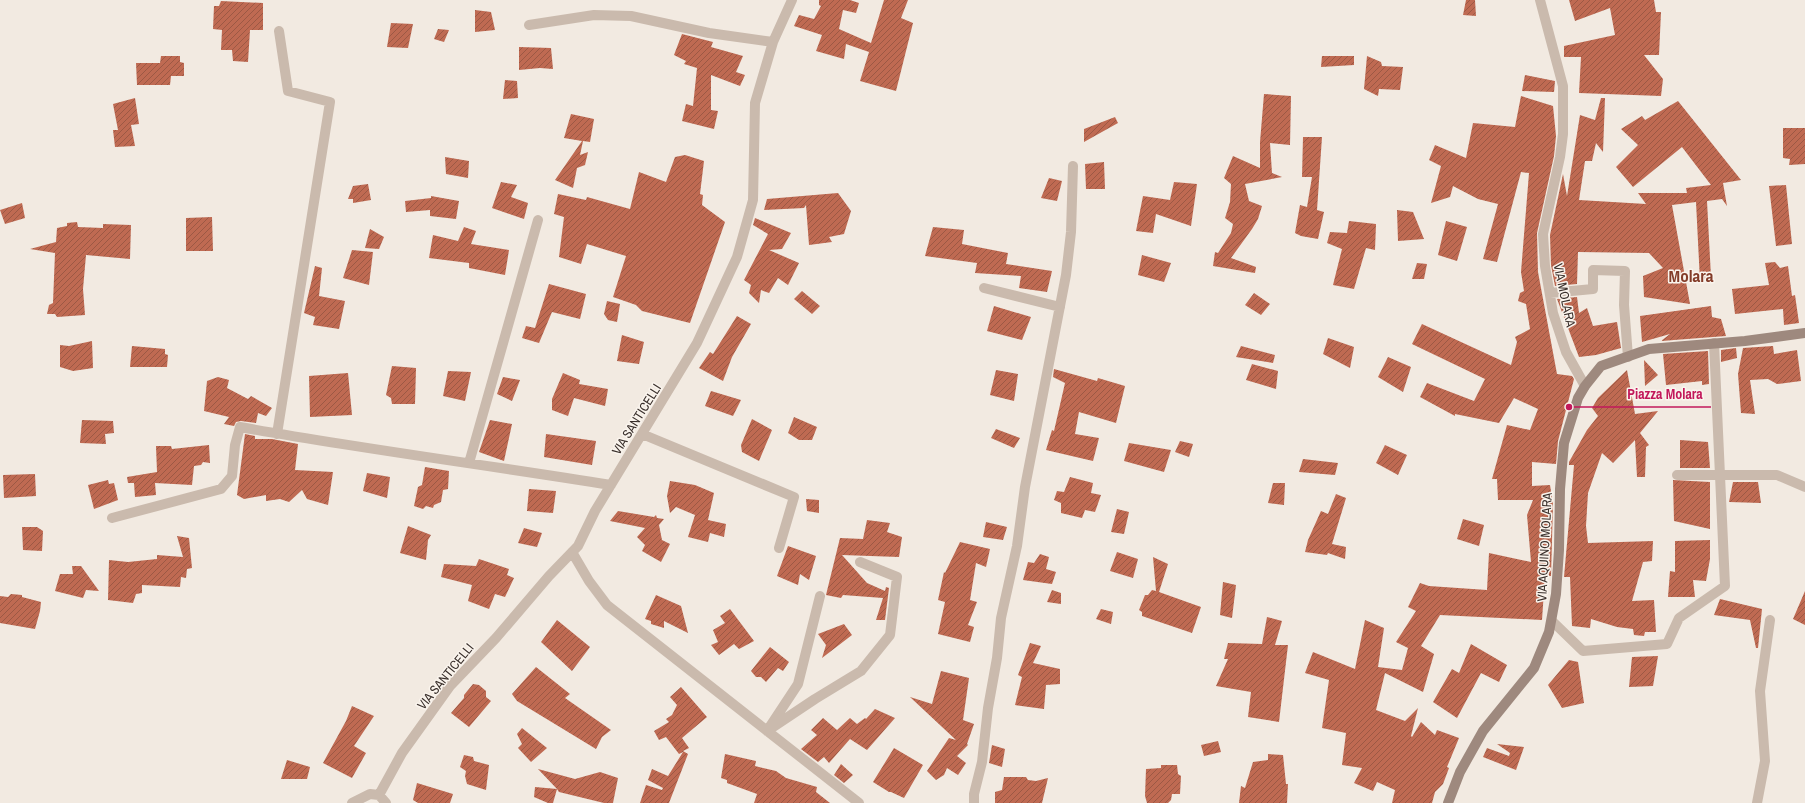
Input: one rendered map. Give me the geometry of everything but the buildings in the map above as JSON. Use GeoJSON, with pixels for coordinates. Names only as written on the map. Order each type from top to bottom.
{"type":"FeatureCollection","features":[{"type":"Feature","properties":{"kind":"street","name":"VIA SANTICELLI"},"geometry":{"type":"LineString","coordinates":[[379,795],[402,753],[450,686],[578,546],[595,512],[697,343],[737,257],[753,200],[755,103],[773,42],[792,0]]}},
{"type":"Feature","properties":{"kind":"street","name":"VIA MOLARA"},"geometry":{"type":"LineString","coordinates":[[1540,0],[1563,86],[1563,134],[1560,157],[1543,234],[1545,266],[1553,313],[1566,352],[1585,386]]}},
{"type":"Feature","properties":{"kind":"street"},"geometry":{"type":"LineString","coordinates":[[529,25],[594,15],[631,16],[709,33],[773,42]]}},
{"type":"Feature","properties":{"kind":"street"},"geometry":{"type":"LineString","coordinates":[[277,434],[330,102],[288,91],[279,32]]}},
{"type":"Feature","properties":{"kind":"street"},"geometry":{"type":"LineString","coordinates":[[974,803],[974,794],[982,762],[988,708],[997,658],[1001,618],[1017,546],[1028,471],[1060,307],[1071,232],[1073,166]]}},
{"type":"Feature","properties":{"kind":"street"},"geometry":{"type":"LineString","coordinates":[[469,463],[538,220]]}},
{"type":"Feature","properties":{"kind":"street"},"geometry":{"type":"LineString","coordinates":[[1550,293],[1593,289],[1593,270],[1625,271],[1624,305],[1628,357]]}},
{"type":"Feature","properties":{"kind":"street"},"geometry":{"type":"LineString","coordinates":[[984,288],[1060,307]]}},
{"type":"Feature","properties":{"kind":"street"},"geometry":{"type":"LineString","coordinates":[[1585,386],[1601,366],[1650,349],[1805,333]]}},
{"type":"Feature","properties":{"kind":"street"},"geometry":{"type":"LineString","coordinates":[[1552,621],[1583,651],[1667,644],[1679,618],[1725,586],[1714,343]]}},
{"type":"Feature","properties":{"kind":"street","name":"VIA AQUINO MOLARA"},"geometry":{"type":"LineString","coordinates":[[1448,803],[1460,772],[1482,731],[1534,668],[1549,632],[1556,594],[1559,550],[1560,489],[1564,443],[1578,398],[1585,386]]}},
{"type":"Feature","properties":{"kind":"street"},"geometry":{"type":"LineString","coordinates":[[112,518],[221,489],[232,476],[235,445],[240,428],[358,448],[469,463],[611,485]]}},
{"type":"Feature","properties":{"kind":"street"},"geometry":{"type":"LineString","coordinates":[[642,434],[794,497],[779,548]]}},
{"type":"Feature","properties":{"kind":"street"},"geometry":{"type":"LineString","coordinates":[[1677,475],[1777,475],[1805,487]]}},
{"type":"Feature","properties":{"kind":"street"},"geometry":{"type":"LineString","coordinates":[[572,552],[589,581],[607,605],[859,803]]}},
{"type":"Feature","properties":{"kind":"street"},"geometry":{"type":"LineString","coordinates":[[767,731],[861,671],[890,635],[897,577],[860,562]]}},
{"type":"Feature","properties":{"kind":"street"},"geometry":{"type":"LineString","coordinates":[[767,731],[798,684],[820,596]]}},
{"type":"Feature","properties":{"kind":"street"},"geometry":{"type":"LineString","coordinates":[[1758,803],[1765,761],[1760,691],[1770,620]]}},
{"type":"Feature","properties":{"kind":"street"},"geometry":{"type":"LineString","coordinates":[[352,803],[370,794],[379,795],[386,803]]}},
{"type":"Feature","properties":{"kind":"place","name":"Piazza Molara"},"geometry":{"type":"Point","coordinates":[1569,407]}},
{"type":"Feature","properties":{"kind":"district","name":"Molara"},"geometry":{"type":"Point","coordinates":[1691,276]}}]}
